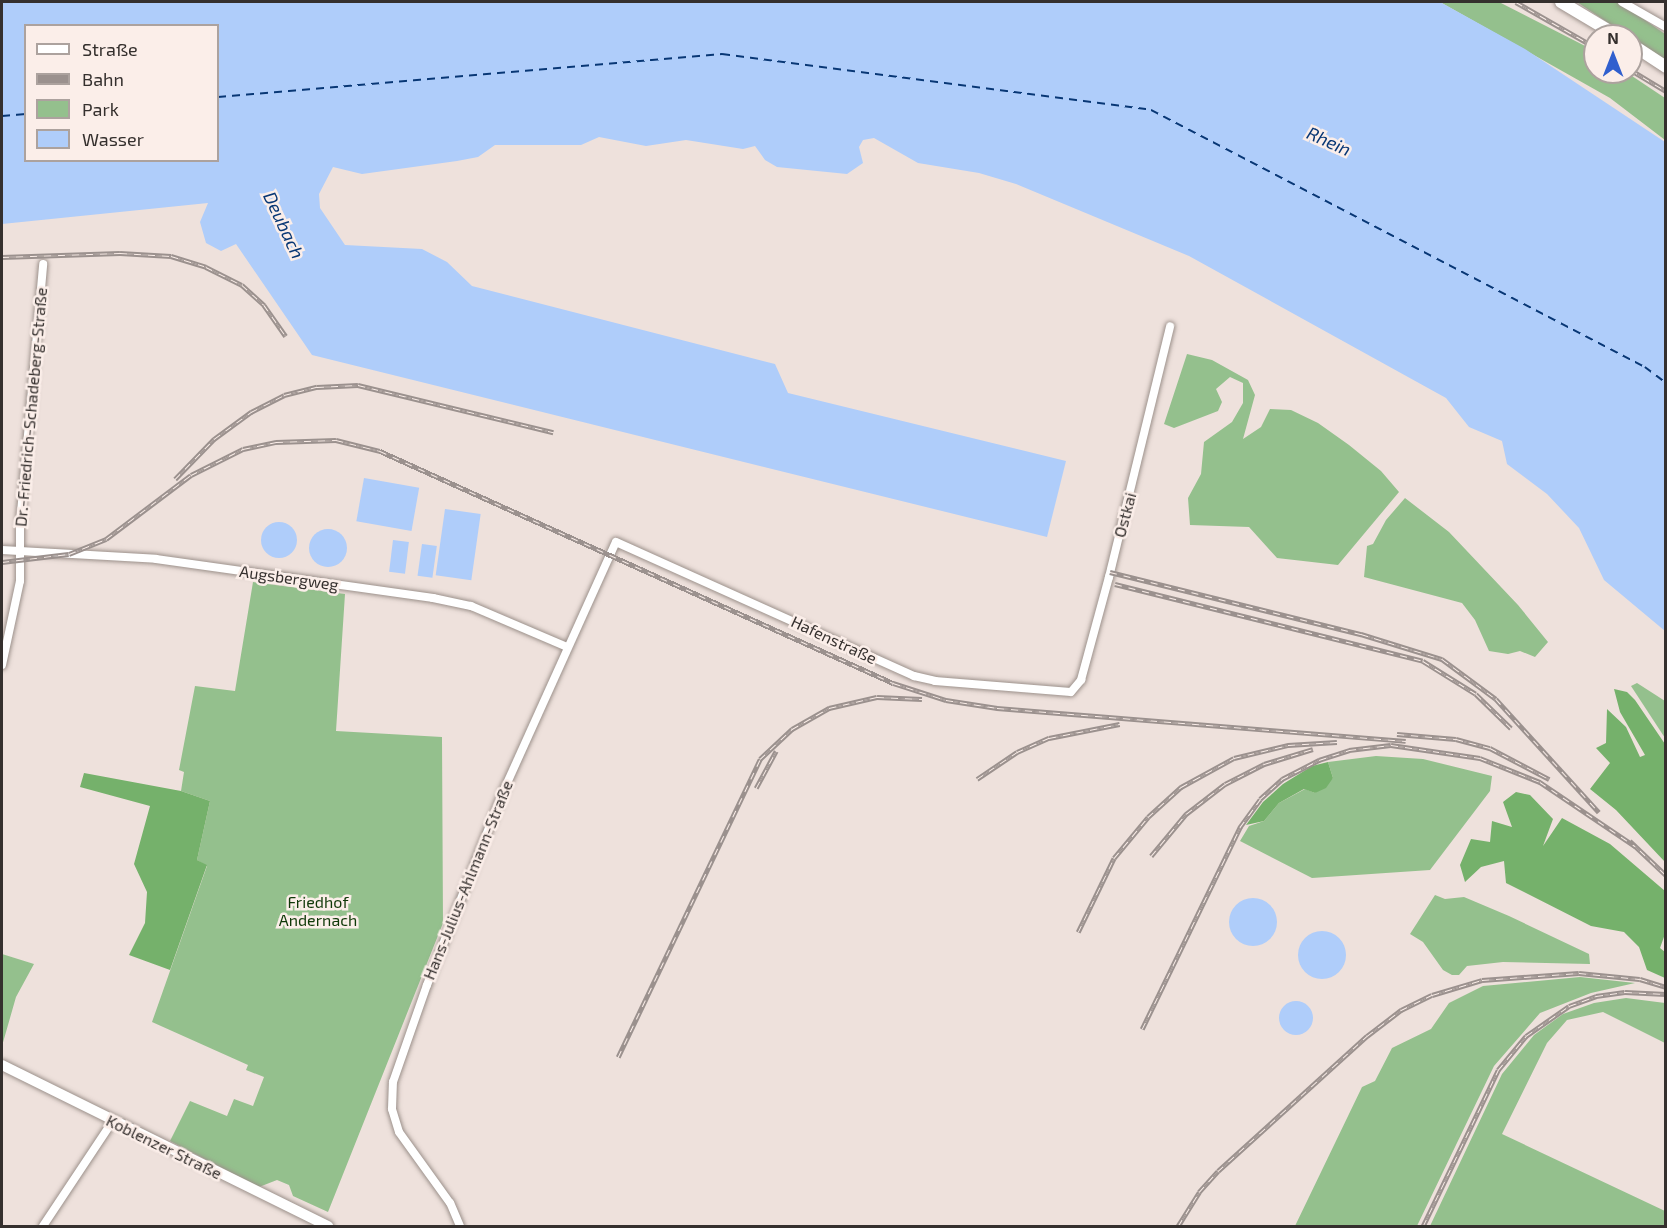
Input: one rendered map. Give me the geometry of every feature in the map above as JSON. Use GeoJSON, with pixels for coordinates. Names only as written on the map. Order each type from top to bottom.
{"type":"FeatureCollection","features":[{"type":"Feature","properties":{"kind":"main road"},"geometry":{"type":"LineString","coordinates":[[1561,2],[1598,24]]}},
{"type":"Feature","properties":{"kind":"main road"},"geometry":{"type":"LineString","coordinates":[[1643,52],[1665,67]]}},
{"type":"Feature","properties":{"kind":"street"},"geometry":{"type":"LineString","coordinates":[[1622,2],[1665,27]]}},
{"type":"Feature","properties":{"kind":"street","name":"Dr.-Friedrich-Schadeberg-Straße"},"geometry":{"type":"LineString","coordinates":[[2,665],[20,582],[43,264]]}},
{"type":"Feature","properties":{"kind":"street","name":"Ostkai"},"geometry":{"type":"LineString","coordinates":[[1065,693],[1077,689],[1081,680],[1170,326]]}},
{"type":"Feature","properties":{"kind":"street","name":"Hafenstraße"},"geometry":{"type":"LineString","coordinates":[[616,542],[914,676],[1065,693]]}},
{"type":"Feature","properties":{"kind":"street","name":"Hans-Julius-Ahlmann-Straße"},"geometry":{"type":"LineString","coordinates":[[458,1227],[456,1215],[399,1132],[392,1109],[393,1082],[426,985],[498,803],[616,542]]}},
{"type":"Feature","properties":{"kind":"street","name":"Augsbergweg"},"geometry":{"type":"LineString","coordinates":[[2,550],[156,559],[433,598],[471,606],[567,647]]}},
{"type":"Feature","properties":{"kind":"street","name":"Koblenzer Straße"},"geometry":{"type":"LineString","coordinates":[[2,1065],[112,1122],[328,1227]]}},
{"type":"Feature","properties":{"kind":"street"},"geometry":{"type":"LineString","coordinates":[[43,1227],[112,1122]]}},
{"type":"Feature","properties":{"kind":"green space"},"geometry":{"type":"Polygon","coordinates":[[[1440,2],[1499,2],[1583,45],[1583,83],[1440,2]]]}},
{"type":"Feature","properties":{"kind":"green space"},"geometry":{"type":"Polygon","coordinates":[[[1577,2],[1619,2],[1665,34],[1665,61],[1643,46],[1643,24],[1610,24],[1577,2]]]}},
{"type":"Feature","properties":{"kind":"green space"},"geometry":{"type":"Polygon","coordinates":[[[1643,83],[1665,98],[1665,140],[1610,98],[1585,84],[1643,83]]]}},
{"type":"Feature","properties":{"kind":"green space"},"geometry":{"type":"Polygon","coordinates":[[[1187,354],[1212,360],[1248,380],[1255,395],[1243,439],[1261,427],[1270,409],[1291,410],[1318,423],[1349,445],[1381,471],[1399,492],[1338,565],[1277,558],[1249,527],[1190,525],[1188,498],[1201,474],[1204,442],[1232,422],[1243,403],[1243,383],[1230,377],[1216,389],[1222,402],[1218,411],[1174,428],[1164,424],[1187,354]]]}},
{"type":"Feature","properties":{"kind":"green space"},"geometry":{"type":"Polygon","coordinates":[[[1405,498],[1449,532],[1518,605],[1548,642],[1535,657],[1520,651],[1508,654],[1489,651],[1475,620],[1462,603],[1364,577],[1367,546],[1373,544],[1386,520],[1405,498]]]}},
{"type":"Feature","properties":{"kind":"green space","name":"Friedhof Andernach"},"geometry":{"type":"Polygon","coordinates":[[[253,582],[345,594],[336,731],[442,737],[443,923],[328,1212],[293,1196],[289,1185],[277,1180],[259,1187],[170,1141],[190,1101],[227,1116],[234,1099],[253,1106],[264,1077],[246,1070],[248,1065],[152,1022],[207,866],[197,860],[210,801],[181,791],[184,772],[179,770],[195,686],[235,691],[253,582]]]}},
{"type":"Feature","properties":{"kind":"green space"},"geometry":{"type":"Polygon","coordinates":[[[1637,683],[1665,701],[1665,738],[1631,686],[1637,683]]]}},
{"type":"Feature","properties":{"kind":"green space"},"geometry":{"type":"Polygon","coordinates":[[[1614,689],[1627,692],[1635,700],[1665,744],[1665,862],[1616,810],[1590,789],[1610,763],[1596,748],[1606,743],[1607,709],[1626,727],[1640,757],[1645,755],[1620,712],[1614,689]]]}},
{"type":"Feature","properties":{"kind":"green space"},"geometry":{"type":"Polygon","coordinates":[[[1376,756],[1423,759],[1492,776],[1490,791],[1430,870],[1312,878],[1240,841],[1249,826],[1264,821],[1279,803],[1305,789],[1315,793],[1333,778],[1328,762],[1376,756]]]}},
{"type":"Feature","properties":{"kind":"green space"},"geometry":{"type":"Polygon","coordinates":[[[1328,762],[1333,778],[1326,788],[1315,793],[1304,789],[1279,803],[1264,821],[1246,825],[1263,802],[1283,784],[1312,766],[1328,762]]]}},
{"type":"Feature","properties":{"kind":"green space"},"geometry":{"type":"Polygon","coordinates":[[[84,773],[181,791],[210,801],[197,860],[207,865],[170,970],[129,955],[145,923],[147,892],[134,864],[150,806],[80,787],[84,773]]]}},
{"type":"Feature","properties":{"kind":"green space"},"geometry":{"type":"Polygon","coordinates":[[[1516,792],[1530,795],[1553,819],[1543,846],[1562,818],[1610,844],[1665,891],[1665,934],[1660,948],[1665,952],[1665,978],[1647,970],[1639,947],[1624,932],[1591,926],[1506,883],[1504,861],[1481,867],[1465,882],[1460,865],[1471,839],[1490,842],[1492,821],[1512,827],[1503,802],[1516,792]]]}},
{"type":"Feature","properties":{"kind":"green space"},"geometry":{"type":"Polygon","coordinates":[[[1435,895],[1445,899],[1464,897],[1509,916],[1589,954],[1590,964],[1503,962],[1467,966],[1459,975],[1452,975],[1443,970],[1423,942],[1410,934],[1435,895]]]}},
{"type":"Feature","properties":{"kind":"green space"},"geometry":{"type":"Polygon","coordinates":[[[2,954],[34,964],[16,997],[2,1046],[2,954]]]}},
{"type":"Feature","properties":{"kind":"green space"},"geometry":{"type":"Polygon","coordinates":[[[1580,977],[1635,983],[1591,993],[1540,1013],[1494,1066],[1417,1226],[1295,1226],[1362,1087],[1375,1081],[1392,1048],[1431,1029],[1449,1003],[1483,986],[1580,977]]]}},
{"type":"Feature","properties":{"kind":"green space"},"geometry":{"type":"Polygon","coordinates":[[[1626,998],[1665,1003],[1665,1043],[1603,1012],[1567,1020],[1547,1043],[1502,1134],[1665,1211],[1665,1226],[1430,1226],[1502,1074],[1534,1035],[1563,1014],[1594,1003],[1626,998]]]}},
{"type":"Feature","properties":{"kind":"water"},"geometry":{"type":"Polygon","coordinates":[[[2,2],[1440,2],[1525,49],[1665,142],[1665,631],[1604,580],[1579,528],[1547,494],[1507,464],[1502,441],[1469,427],[1446,398],[1189,256],[1016,184],[979,173],[918,163],[874,138],[863,140],[859,147],[863,163],[847,174],[777,167],[765,160],[755,146],[743,149],[686,140],[646,146],[599,137],[581,145],[495,145],[478,157],[362,174],[333,167],[319,194],[320,208],[345,245],[422,249],[447,262],[472,286],[775,364],[788,393],[1066,461],[1047,537],[312,355],[236,244],[221,251],[206,243],[200,222],[208,203],[2,224],[2,2]]]}},
{"type":"Feature","properties":{"kind":"water"},"geometry":{"type":"Polygon","coordinates":[[[364,478],[419,488],[412,531],[356,521],[364,478]]]}},
{"type":"Feature","properties":{"kind":"water"},"geometry":{"type":"Polygon","coordinates":[[[445,509],[481,514],[471,580],[436,575],[445,509]]]}},
{"type":"Feature","properties":{"kind":"water"},"geometry":{"type":"Polygon","coordinates":[[[279,522],[292,527],[297,540],[292,553],[279,558],[266,553],[261,540],[266,527],[279,522]]]}},
{"type":"Feature","properties":{"kind":"water"},"geometry":{"type":"Polygon","coordinates":[[[328,529],[342,534],[347,548],[342,562],[328,567],[314,562],[309,548],[314,534],[328,529]]]}},
{"type":"Feature","properties":{"kind":"water"},"geometry":{"type":"Polygon","coordinates":[[[393,540],[409,542],[405,574],[389,572],[393,540]]]}},
{"type":"Feature","properties":{"kind":"water"},"geometry":{"type":"Polygon","coordinates":[[[422,544],[437,546],[432,578],[418,576],[422,544]]]}},
{"type":"Feature","properties":{"kind":"water"},"geometry":{"type":"Polygon","coordinates":[[[1248,898],[1258,898],[1273,908],[1277,922],[1276,931],[1267,942],[1258,946],[1248,946],[1233,936],[1229,927],[1229,917],[1239,902],[1248,898]]]}},
{"type":"Feature","properties":{"kind":"water"},"geometry":{"type":"Polygon","coordinates":[[[1317,931],[1327,931],[1342,941],[1346,955],[1345,964],[1336,975],[1327,979],[1317,979],[1302,969],[1298,960],[1298,950],[1308,935],[1317,931]]]}},
{"type":"Feature","properties":{"kind":"water"},"geometry":{"type":"Polygon","coordinates":[[[1296,1001],[1308,1006],[1313,1018],[1308,1030],[1296,1035],[1284,1030],[1279,1018],[1284,1006],[1296,1001]]]}},
{"type":"Feature","properties":{"kind":"ferry route"},"geometry":{"type":"LineString","coordinates":[[219,97],[722,54],[1151,110],[1645,367],[1666,383]]}},
{"type":"Feature","properties":{"kind":"ferry route"},"geometry":{"type":"LineString","coordinates":[[2,116],[24,114]]}},
{"type":"Feature","properties":{"kind":"railway"},"geometry":{"type":"LineString","coordinates":[[1516,2],[1583,40]]}},
{"type":"Feature","properties":{"kind":"railway"},"geometry":{"type":"LineString","coordinates":[[1643,77],[1666,91]]}},
{"type":"Feature","properties":{"kind":"railway"},"geometry":{"type":"LineString","coordinates":[[2,257],[120,253],[171,256],[206,267],[242,285],[264,305],[286,336]]}},
{"type":"Feature","properties":{"kind":"railway"},"geometry":{"type":"LineString","coordinates":[[175,479],[214,439],[251,412],[284,395],[317,387],[358,385],[553,432]]}},
{"type":"Feature","properties":{"kind":"railway"},"geometry":{"type":"LineString","coordinates":[[2,562],[69,554],[106,539],[191,475],[243,449],[276,442],[336,440],[380,451],[893,683],[946,700],[997,708],[1406,741]]}},
{"type":"Feature","properties":{"kind":"railway"},"geometry":{"type":"LineString","coordinates":[[1110,572],[1361,634],[1442,659],[1496,699],[1599,812]]}},
{"type":"Feature","properties":{"kind":"railway"},"geometry":{"type":"LineString","coordinates":[[1115,584],[1423,661],[1476,694],[1511,728]]}},
{"type":"Feature","properties":{"kind":"railway"},"geometry":{"type":"LineString","coordinates":[[618,1057],[760,759],[792,729],[829,708],[877,697],[922,699]]}},
{"type":"Feature","properties":{"kind":"railway"},"geometry":{"type":"LineString","coordinates":[[977,779],[1017,752],[1049,738],[1120,724]]}},
{"type":"Feature","properties":{"kind":"railway"},"geometry":{"type":"LineString","coordinates":[[1397,734],[1456,739],[1490,748],[1549,779]]}},
{"type":"Feature","properties":{"kind":"railway"},"geometry":{"type":"LineString","coordinates":[[1078,932],[1114,858],[1148,817],[1181,787],[1234,758],[1288,745],[1337,742]]}},
{"type":"Feature","properties":{"kind":"railway"},"geometry":{"type":"LineString","coordinates":[[1142,1029],[1240,827],[1260,799],[1282,779],[1319,760],[1349,750],[1391,745],[1480,758],[1540,782],[1635,846]]}},
{"type":"Feature","properties":{"kind":"railway"},"geometry":{"type":"LineString","coordinates":[[1151,856],[1186,814],[1225,784],[1264,764],[1313,749]]}},
{"type":"Feature","properties":{"kind":"railway"},"geometry":{"type":"LineString","coordinates":[[756,788],[776,751]]}},
{"type":"Feature","properties":{"kind":"railway"},"geometry":{"type":"LineString","coordinates":[[1630,841],[1666,875]]}},
{"type":"Feature","properties":{"kind":"railway"},"geometry":{"type":"LineString","coordinates":[[1178,1226],[1199,1192],[1218,1171],[1367,1036],[1401,1010],[1432,995],[1482,980],[1579,973],[1640,979],[1666,987]]}},
{"type":"Feature","properties":{"kind":"railway"},"geometry":{"type":"LineString","coordinates":[[1423,1226],[1498,1070],[1526,1036],[1569,1006],[1596,996],[1625,992],[1666,994]]}},
{"type":"Feature","properties":{"kind":"water label","name":"Rhein"},"geometry":{"type":"Point","coordinates":[1329,141]}},
{"type":"Feature","properties":{"kind":"water label","name":"Deubach"},"geometry":{"type":"Point","coordinates":[284,225]}}]}
